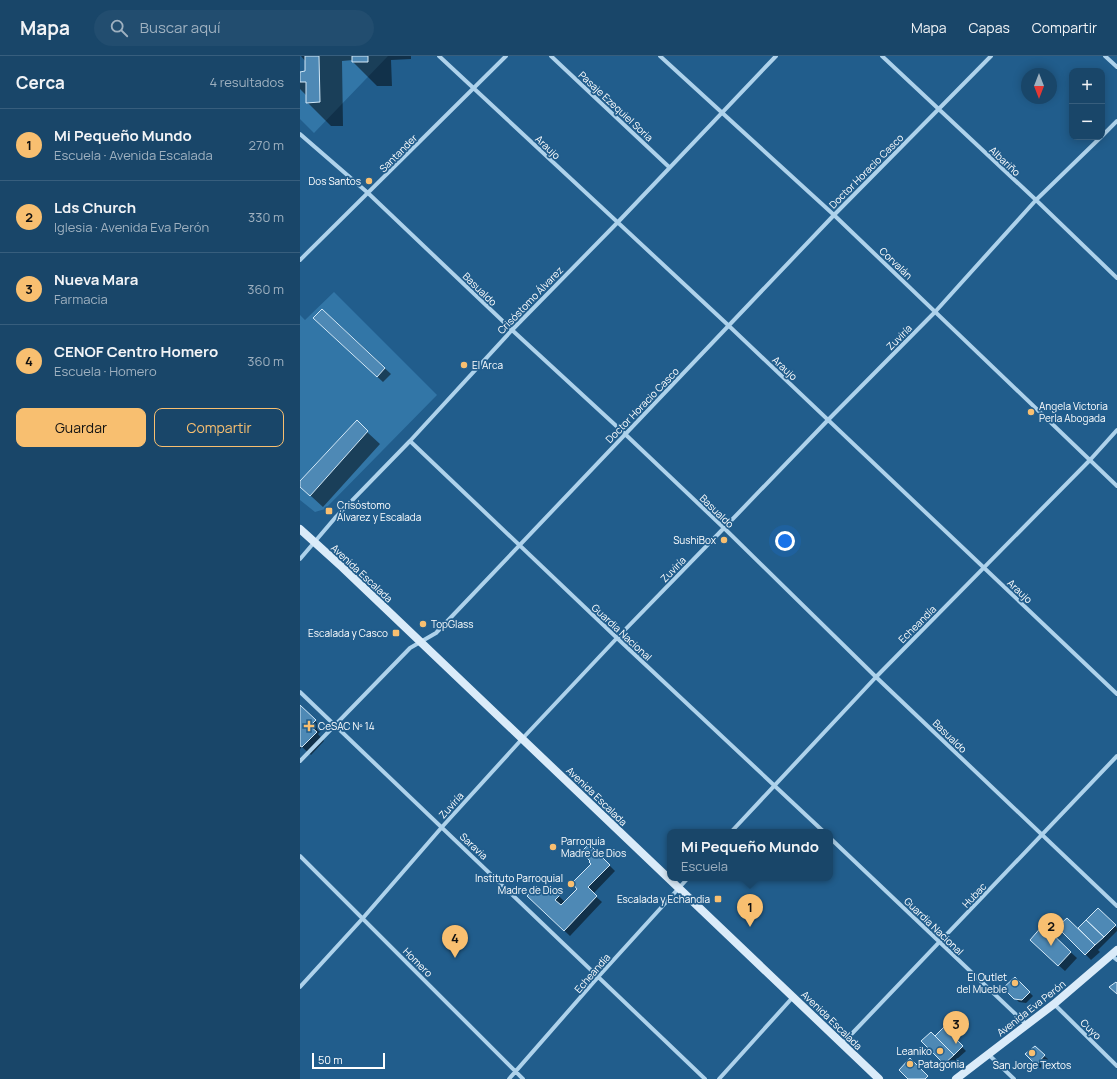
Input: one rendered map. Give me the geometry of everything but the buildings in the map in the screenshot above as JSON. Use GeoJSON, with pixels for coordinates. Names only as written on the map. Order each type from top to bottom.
{"type":"FeatureCollection","features":[{"type":"Feature","properties":{"kind":"main road","name":"Avenida Escalada"},"geometry":{"type":"LineString","coordinates":[[300,529],[342,567],[667,877]]}},
{"type":"Feature","properties":{"kind":"main road","name":"Avenida Escalada"},"geometry":{"type":"LineString","coordinates":[[671,881],[879,1079]]}},
{"type":"Feature","properties":{"kind":"main road","name":"Avenida Eva Perón"},"geometry":{"type":"LineString","coordinates":[[956,1079],[1115,955]]}},
{"type":"Feature","properties":{"kind":"street","name":"Araujo"},"geometry":{"type":"LineString","coordinates":[[439,56],[728,325],[1117,694]]}},
{"type":"Feature","properties":{"kind":"street","name":"Santander"},"geometry":{"type":"LineString","coordinates":[[300,260],[506,56]]}},
{"type":"Feature","properties":{"kind":"street","name":"Pasaje Ezequiel Soria"},"geometry":{"type":"LineString","coordinates":[[551,56],[669,167]]}},
{"type":"Feature","properties":{"kind":"street","name":"Corvalán"},"geometry":{"type":"LineString","coordinates":[[660,56],[834,215],[1117,486]]}},
{"type":"Feature","properties":{"kind":"street","name":"Crisóstomo Álvarez"},"geometry":{"type":"LineString","coordinates":[[300,559],[335,518],[410,442],[512,330],[618,222],[776,56]]}},
{"type":"Feature","properties":{"kind":"street","name":"Albariño"},"geometry":{"type":"LineString","coordinates":[[882,56],[1117,278]]}},
{"type":"Feature","properties":{"kind":"street","name":"Doctor Horacio Casco"},"geometry":{"type":"LineString","coordinates":[[300,761],[410,648],[436,633],[728,325],[991,56]]}},
{"type":"Feature","properties":{"kind":"street"},"geometry":{"type":"LineString","coordinates":[[1105,56],[1117,67]]}},
{"type":"Feature","properties":{"kind":"street","name":"Zuviría"},"geometry":{"type":"LineString","coordinates":[[1105,132],[1117,121]]}},
{"type":"Feature","properties":{"kind":"street","name":"Basualdo"},"geometry":{"type":"LineString","coordinates":[[300,134],[368,193],[512,330],[625,434],[724,528],[876,677],[1117,906]]}},
{"type":"Feature","properties":{"kind":"street","name":"Zuviría"},"geometry":{"type":"LineString","coordinates":[[300,987],[522,738],[828,420],[935,312],[1036,200],[1097,140]]}},
{"type":"Feature","properties":{"kind":"street","name":"Echeandía"},"geometry":{"type":"LineString","coordinates":[[734,829],[876,677],[1090,460],[1117,430]]}},
{"type":"Feature","properties":{"kind":"street","name":"Guardia Nacional"},"geometry":{"type":"LineString","coordinates":[[410,442],[821,829]]}},
{"type":"Feature","properties":{"kind":"street","name":"Saravia"},"geometry":{"type":"LineString","coordinates":[[300,692],[599,976],[705,1079]]}},
{"type":"Feature","properties":{"kind":"street","name":"Hubac"},"geometry":{"type":"LineString","coordinates":[[842,1044],[1117,756]]}},
{"type":"Feature","properties":{"kind":"street","name":"Guardia Nacional"},"geometry":{"type":"LineString","coordinates":[[833,841],[1026,1025]]}},
{"type":"Feature","properties":{"kind":"street","name":"Homero"},"geometry":{"type":"LineString","coordinates":[[300,856],[524,1079]]}},
{"type":"Feature","properties":{"kind":"street","name":"Echeandía"},"geometry":{"type":"LineString","coordinates":[[509,1079],[685,881]]}},
{"type":"Feature","properties":{"kind":"street"},"geometry":{"type":"LineString","coordinates":[[719,1079],[793,997]]}},
{"type":"Feature","properties":{"kind":"street","name":"Cuyo"},"geometry":{"type":"LineString","coordinates":[[1054,1004],[1117,1066]]}},
{"type":"Feature","properties":{"kind":"street"},"geometry":{"type":"LineString","coordinates":[[988,1054],[1014,1079]]}},
{"type":"Feature","properties":{"kind":"shaded area"},"geometry":{"type":"Polygon","coordinates":[[[319,56],[352,56],[353,62],[368,62],[368,56],[388,56],[314,133],[300,119],[300,82],[306,82],[306,103],[320,102],[319,56]]]}},
{"type":"Feature","properties":{"kind":"shaded area"},"geometry":{"type":"Polygon","coordinates":[[[334,292],[437,395],[325,509],[315,512],[300,500],[300,487],[310,496],[368,431],[357,420],[300,481],[300,315],[305,320],[334,292]],[[322,309],[313,318],[377,377],[385,367],[322,309]]]}},
{"type":"Feature","properties":{"kind":"place","name":"Dos Santos"},"geometry":{"type":"Point","coordinates":[369,181]}},
{"type":"Feature","properties":{"kind":"place","name":"El Arca"},"geometry":{"type":"Point","coordinates":[464,365]}},
{"type":"Feature","properties":{"kind":"place","name":"Angela Victoria Perla Abogada"},"geometry":{"type":"Point","coordinates":[1031,412]}},
{"type":"Feature","properties":{"kind":"place","name":"Crisóstomo Álvarez y Escalada"},"geometry":{"type":"Point","coordinates":[329,511]}},
{"type":"Feature","properties":{"kind":"place","name":"SushiBox"},"geometry":{"type":"Point","coordinates":[724,540]}},
{"type":"Feature","properties":{"kind":"place","name":"TopGlass"},"geometry":{"type":"Point","coordinates":[423,624]}},
{"type":"Feature","properties":{"kind":"place","name":"Escalada y Casco"},"geometry":{"type":"Point","coordinates":[396,633]}},
{"type":"Feature","properties":{"kind":"place","name":"CeSAC Nº 14"},"geometry":{"type":"Point","coordinates":[309,726]}},
{"type":"Feature","properties":{"kind":"place","name":"Parroquia Madre de Dios"},"geometry":{"type":"Point","coordinates":[553,847]}},
{"type":"Feature","properties":{"kind":"place","name":"Instituto Parroquial Madre de Dios"},"geometry":{"type":"Point","coordinates":[571,884]}},
{"type":"Feature","properties":{"kind":"place","name":"Escalada y Echandia"},"geometry":{"type":"Point","coordinates":[718,899]}},
{"type":"Feature","properties":{"kind":"place","name":"Mi Pequeño Mundo"},"geometry":{"type":"Point","coordinates":[750,927]}},
{"type":"Feature","properties":{"kind":"place","name":"Lds Church"},"geometry":{"type":"Point","coordinates":[1051,946]}},
{"type":"Feature","properties":{"kind":"place","name":"CENOF Centro Homero"},"geometry":{"type":"Point","coordinates":[455,958]}},
{"type":"Feature","properties":{"kind":"place","name":"El Outlet del Mueble"},"geometry":{"type":"Point","coordinates":[1015,983]}},
{"type":"Feature","properties":{"kind":"place","name":"Nueva Mara"},"geometry":{"type":"Point","coordinates":[956,1044]}},
{"type":"Feature","properties":{"kind":"place","name":"Leaniko"},"geometry":{"type":"Point","coordinates":[940,1051]}},
{"type":"Feature","properties":{"kind":"place","name":"San Jorge Textos"},"geometry":{"type":"Point","coordinates":[1032,1053]}},
{"type":"Feature","properties":{"kind":"place","name":"Patagonia"},"geometry":{"type":"Point","coordinates":[910,1064]}}]}
